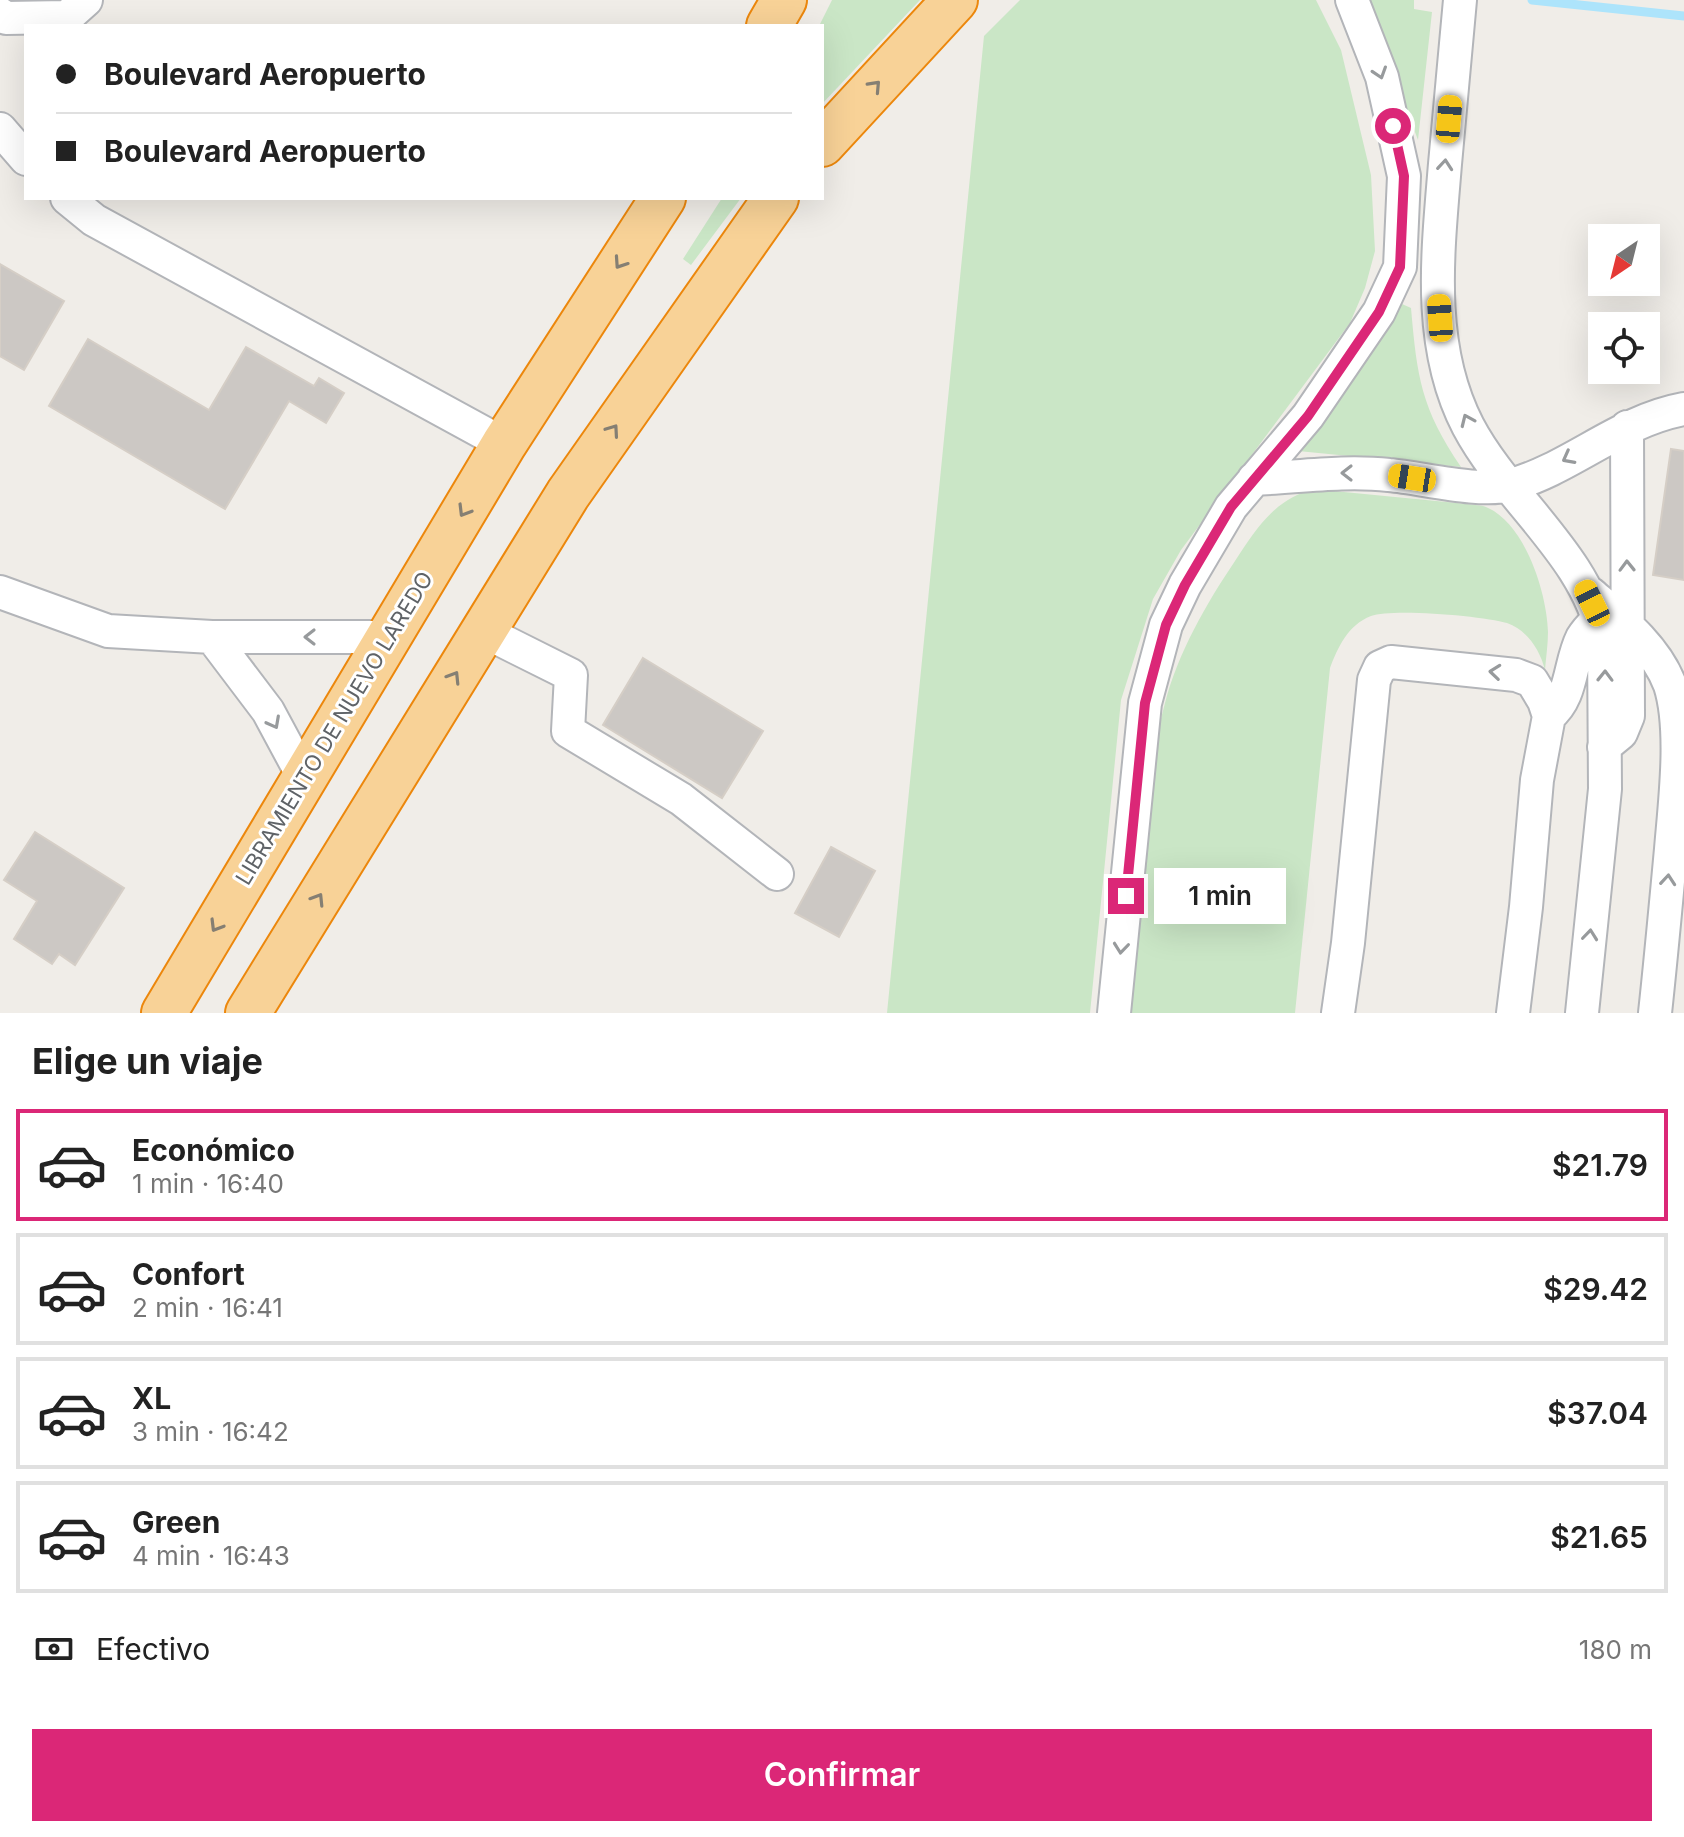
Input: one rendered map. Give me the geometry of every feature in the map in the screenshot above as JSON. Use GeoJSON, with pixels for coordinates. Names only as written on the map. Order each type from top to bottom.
{"type":"FeatureCollection","features":[{"type":"Feature","properties":{"kind":"highway"},"geometry":{"type":"LineString","coordinates":[[770,24],[784,0]]}},
{"type":"Feature","properties":{"kind":"highway"},"geometry":{"type":"LineString","coordinates":[[824,142],[955,0]]}},
{"type":"Feature","properties":{"kind":"highway","name":"LIBRAMIENTO DE NUEVO LAREDO"},"geometry":{"type":"LineString","coordinates":[[164,1013],[504,444],[662,200]]}},
{"type":"Feature","properties":{"kind":"highway"},"geometry":{"type":"LineString","coordinates":[[248,1013],[568,494],[775,200]]}},
{"type":"Feature","properties":{"kind":"street"},"geometry":{"type":"LineString","coordinates":[[0,14],[6,18],[67,17],[86,0]]}},
{"type":"Feature","properties":{"kind":"street"},"geometry":{"type":"LineString","coordinates":[[1114,1013],[1145,703],[1166,625],[1185,585],[1231,507],[1308,416],[1379,312],[1400,267],[1404,176],[1382,77],[1352,0]]}},
{"type":"Feature","properties":{"kind":"street"},"geometry":{"type":"LineString","coordinates":[[1460,0],[1436,268],[1448,375],[1467,424],[1490,463],[1557,546],[1584,588],[1663,671],[1670,684],[1677,718],[1676,799],[1655,1013]]}},
{"type":"Feature","properties":{"kind":"street"},"geometry":{"type":"LineString","coordinates":[[0,129],[24,157]]}},
{"type":"Feature","properties":{"kind":"street"},"geometry":{"type":"LineString","coordinates":[[69,200],[94,220],[504,444]]}},
{"type":"Feature","properties":{"kind":"street"},"geometry":{"type":"LineString","coordinates":[[1254,479],[1356,473],[1388,474],[1460,485],[1508,486],[1539,474],[1627,427],[1684,409]]}},
{"type":"Feature","properties":{"kind":"street"},"geometry":{"type":"LineString","coordinates":[[1582,1013],[1605,789],[1606,663],[1614,622],[1627,427]]}},
{"type":"Feature","properties":{"kind":"street"},"geometry":{"type":"LineString","coordinates":[[0,592],[108,631],[212,637],[388,637]]}},
{"type":"Feature","properties":{"kind":"street"},"geometry":{"type":"LineString","coordinates":[[1513,1013],[1537,780],[1549,716],[1563,699],[1582,639],[1614,622]]}},
{"type":"Feature","properties":{"kind":"street"},"geometry":{"type":"LineString","coordinates":[[483,631],[571,675],[568,731],[681,799],[777,874]]}},
{"type":"Feature","properties":{"kind":"street"},"geometry":{"type":"LineString","coordinates":[[212,637],[268,711],[304,778]]}},
{"type":"Feature","properties":{"kind":"street"},"geometry":{"type":"LineString","coordinates":[[1338,1013],[1348,943],[1374,680],[1380,667],[1391,662],[1525,677],[1539,691],[1549,716]]}},
{"type":"Feature","properties":{"kind":"green space"},"geometry":{"type":"Polygon","coordinates":[[[832,0],[920,0],[824,102],[824,24],[820,24],[832,0]]]}},
{"type":"Feature","properties":{"kind":"green space"},"geometry":{"type":"Polygon","coordinates":[[[1020,0],[1316,0],[1341,50],[1371,175],[1375,251],[1365,288],[1350,323],[1181,550],[1153,599],[1121,700],[1090,1013],[887,1013],[984,36],[1020,0]]]}},
{"type":"Feature","properties":{"kind":"green space"},"geometry":{"type":"Polygon","coordinates":[[[1365,0],[1414,0],[1414,9],[1432,12],[1418,140],[1365,0]]]}},
{"type":"Feature","properties":{"kind":"green space"},"geometry":{"type":"Polygon","coordinates":[[[721,200],[740,200],[691,265],[683,259],[721,200]]]}},
{"type":"Feature","properties":{"kind":"green space"},"geometry":{"type":"Polygon","coordinates":[[[1402,304],[1411,308],[1419,373],[1429,409],[1461,467],[1298,451],[1375,348],[1402,304]]]}},
{"type":"Feature","properties":{"kind":"green space"},"geometry":{"type":"Polygon","coordinates":[[[1313,489],[1479,505],[1500,515],[1522,543],[1538,580],[1547,616],[1545,670],[1540,655],[1521,630],[1495,620],[1398,613],[1371,616],[1356,625],[1340,645],[1330,668],[1295,1013],[1128,1013],[1151,775],[1171,684],[1185,647],[1204,612],[1251,537],[1287,500],[1313,489]]]}},
{"type":"Feature","properties":{"kind":"building"},"geometry":{"type":"Polygon","coordinates":[[[0,264],[64,301],[24,370],[0,356],[0,264]]]}},
{"type":"Feature","properties":{"kind":"building"},"geometry":{"type":"Polygon","coordinates":[[[88,339],[209,410],[246,347],[314,386],[319,378],[344,393],[326,423],[289,401],[225,509],[49,406],[88,339]]]}},
{"type":"Feature","properties":{"kind":"building"},"geometry":{"type":"Polygon","coordinates":[[[1671,449],[1684,451],[1684,580],[1653,575],[1671,449]]]}},
{"type":"Feature","properties":{"kind":"building"},"geometry":{"type":"Polygon","coordinates":[[[643,658],[763,731],[722,798],[603,725],[643,658]]]}},
{"type":"Feature","properties":{"kind":"building"},"geometry":{"type":"Polygon","coordinates":[[[35,832],[124,888],[75,965],[59,954],[52,964],[14,939],[37,901],[4,880],[35,832]]]}},
{"type":"Feature","properties":{"kind":"building"},"geometry":{"type":"Polygon","coordinates":[[[831,847],[875,871],[839,937],[795,913],[831,847]]]}},
{"type":"Feature","properties":{"kind":"waterway"},"geometry":{"type":"LineString","coordinates":[[1532,0],[1684,16]]}},
{"type":"Feature","properties":{"kind":"route"},"geometry":{"type":"LineString","coordinates":[[1126,896],[1145,703],[1166,625],[1185,585],[1231,507],[1308,416],[1379,312],[1400,267],[1404,176],[1393,126]]}}]}
